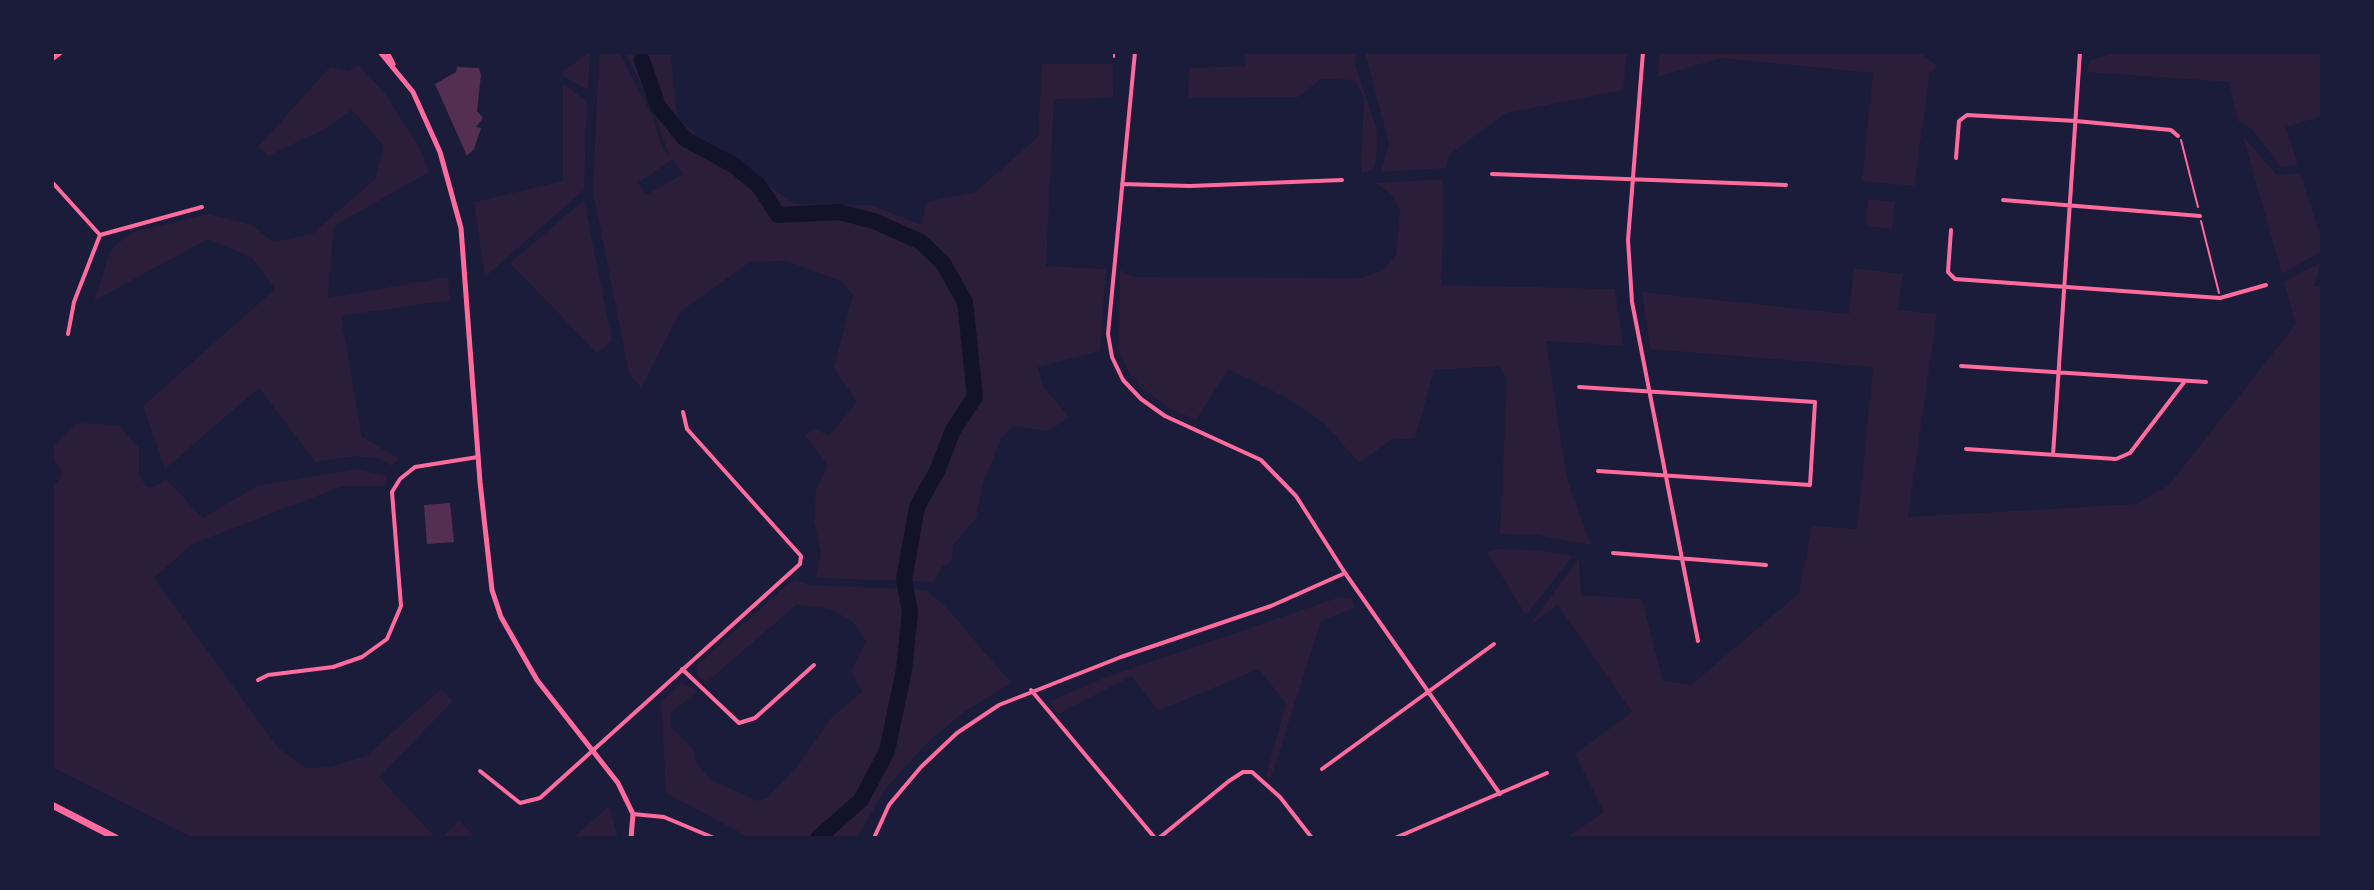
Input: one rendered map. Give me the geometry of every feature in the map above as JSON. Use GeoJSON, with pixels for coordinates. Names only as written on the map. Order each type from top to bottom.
{"type":"FeatureCollection","features":[{"type":"Feature","properties":{"kind":"highway"},"geometry":{"type":"LineString","coordinates":[[52,805],[116,838]]}},
{"type":"Feature","properties":{"kind":"street"},"geometry":{"type":"LineString","coordinates":[[52,59],[61,52]]}},
{"type":"Feature","properties":{"kind":"street"},"geometry":{"type":"LineString","coordinates":[[380,52],[413,92],[440,152],[461,228],[486,560],[501,617],[537,680],[618,783],[633,814],[631,838]]}},
{"type":"Feature","properties":{"kind":"street"},"geometry":{"type":"LineString","coordinates":[[387,52],[394,69]]}},
{"type":"Feature","properties":{"kind":"street"},"geometry":{"type":"LineString","coordinates":[[1135,52],[1108,334],[1112,357],[1123,380],[1165,416],[1261,460],[1296,496],[1345,573],[1500,794]]}},
{"type":"Feature","properties":{"kind":"street"},"geometry":{"type":"LineString","coordinates":[[1643,52],[1628,240],[1632,302],[1698,641]]}},
{"type":"Feature","properties":{"kind":"street"},"geometry":{"type":"LineString","coordinates":[[2053,455],[2080,52]]}},
{"type":"Feature","properties":{"kind":"street"},"geometry":{"type":"LineString","coordinates":[[1956,158],[1959,121],[1967,115],[2171,130],[2178,136]]}},
{"type":"Feature","properties":{"kind":"street"},"geometry":{"type":"LineString","coordinates":[[1492,174],[1786,185]]}},
{"type":"Feature","properties":{"kind":"street"},"geometry":{"type":"LineString","coordinates":[[1122,184],[1190,186],[1342,180]]}},
{"type":"Feature","properties":{"kind":"street"},"geometry":{"type":"LineString","coordinates":[[52,182],[100,235]]}},
{"type":"Feature","properties":{"kind":"street"},"geometry":{"type":"LineString","coordinates":[[2003,200],[2200,216]]}},
{"type":"Feature","properties":{"kind":"street"},"geometry":{"type":"LineString","coordinates":[[100,235],[202,207]]}},
{"type":"Feature","properties":{"kind":"street"},"geometry":{"type":"LineString","coordinates":[[1951,230],[1948,272],[1955,279],[2220,298],[2266,285]]}},
{"type":"Feature","properties":{"kind":"street"},"geometry":{"type":"LineString","coordinates":[[68,334],[74,302],[100,235]]}},
{"type":"Feature","properties":{"kind":"street"},"geometry":{"type":"LineString","coordinates":[[1961,366],[2206,382]]}},
{"type":"Feature","properties":{"kind":"street"},"geometry":{"type":"LineString","coordinates":[[1966,449],[2116,459],[2130,453],[2185,381]]}},
{"type":"Feature","properties":{"kind":"street"},"geometry":{"type":"LineString","coordinates":[[1579,387],[1815,402],[1810,485],[1598,471]]}},
{"type":"Feature","properties":{"kind":"street"},"geometry":{"type":"LineString","coordinates":[[480,771],[520,803],[540,798],[801,561],[687,429],[683,412]]}},
{"type":"Feature","properties":{"kind":"street"},"geometry":{"type":"LineString","coordinates":[[258,680],[268,675],[333,667],[362,657],[387,639],[401,606],[392,492],[400,479],[415,467],[478,457]]}},
{"type":"Feature","properties":{"kind":"street"},"geometry":{"type":"LineString","coordinates":[[1613,553],[1766,565]]}},
{"type":"Feature","properties":{"kind":"street"},"geometry":{"type":"LineString","coordinates":[[874,838],[889,805],[921,767],[957,733],[999,705],[1031,690],[1271,606],[1345,573]]}},
{"type":"Feature","properties":{"kind":"street"},"geometry":{"type":"LineString","coordinates":[[1322,769],[1494,644]]}},
{"type":"Feature","properties":{"kind":"street"},"geometry":{"type":"LineString","coordinates":[[682,669],[739,723],[755,718],[814,665]]}},
{"type":"Feature","properties":{"kind":"street"},"geometry":{"type":"LineString","coordinates":[[1031,690],[1157,838],[1243,772],[1252,772],[1280,797],[1312,838]]}},
{"type":"Feature","properties":{"kind":"street"},"geometry":{"type":"LineString","coordinates":[[1395,838],[1547,773]]}},
{"type":"Feature","properties":{"kind":"street"},"geometry":{"type":"LineString","coordinates":[[633,814],[664,817],[714,838]]}},
{"type":"Feature","properties":{"kind":"path"},"geometry":{"type":"LineString","coordinates":[[1114,52],[1114,57]]}},
{"type":"Feature","properties":{"kind":"shaded area"},"geometry":{"type":"Polygon","coordinates":[[[590,52],[588,90],[563,76],[563,71],[590,52]]]}},
{"type":"Feature","properties":{"kind":"shaded area"},"geometry":{"type":"Polygon","coordinates":[[[599,52],[619,52],[651,113],[664,151],[670,157],[649,100],[626,55],[671,55],[677,117],[718,154],[740,164],[795,204],[871,205],[922,225],[926,202],[975,192],[1038,137],[1042,64],[1114,64],[1113,98],[1054,99],[1046,266],[1106,269],[1100,351],[1038,367],[1043,386],[1069,417],[1049,431],[1013,426],[1002,437],[983,483],[976,518],[954,544],[951,562],[942,567],[934,582],[816,578],[821,553],[814,522],[816,490],[828,466],[805,435],[814,428],[829,436],[857,402],[834,368],[853,295],[841,281],[787,261],[750,262],[680,312],[641,388],[629,373],[593,192],[599,52]],[[673,159],[638,183],[646,195],[683,174],[673,159]]]}},
{"type":"Feature","properties":{"kind":"shaded area"},"geometry":{"type":"Polygon","coordinates":[[[1245,52],[1356,52],[1354,62],[1376,126],[1378,147],[1373,170],[1361,173],[1364,97],[1354,80],[1321,79],[1298,97],[1188,98],[1189,68],[1246,66],[1245,52]]]}},
{"type":"Feature","properties":{"kind":"shaded area"},"geometry":{"type":"Polygon","coordinates":[[[1365,52],[1627,52],[1623,90],[1506,113],[1449,155],[1447,168],[1381,172],[1389,144],[1365,52]]]}},
{"type":"Feature","properties":{"kind":"shaded area"},"geometry":{"type":"Polygon","coordinates":[[[1660,52],[1922,54],[1937,66],[1930,73],[1914,186],[1862,181],[1873,73],[1721,58],[1657,77],[1660,52]]]}},
{"type":"Feature","properties":{"kind":"shaded area"},"geometry":{"type":"Polygon","coordinates":[[[2116,52],[2322,52],[2322,116],[2286,127],[2298,165],[2281,167],[2253,130],[2238,121],[2229,82],[2087,72],[2089,61],[2116,52]]]}},
{"type":"Feature","properties":{"kind":"shaded area"},"geometry":{"type":"Polygon","coordinates":[[[358,65],[384,92],[422,152],[429,172],[334,226],[328,298],[448,277],[450,300],[341,316],[362,437],[398,458],[392,466],[380,459],[356,456],[315,462],[259,388],[165,469],[143,406],[275,289],[251,257],[208,239],[94,301],[111,249],[131,233],[208,214],[252,225],[273,242],[312,234],[375,179],[384,146],[352,110],[325,129],[268,156],[258,147],[330,67],[348,71],[358,65]]]}},
{"type":"Feature","properties":{"kind":"shaded area"},"geometry":{"type":"Polygon","coordinates":[[[563,84],[587,101],[584,190],[485,277],[474,202],[563,181],[563,84]]]}},
{"type":"Feature","properties":{"kind":"shaded area"},"geometry":{"type":"Polygon","coordinates":[[[2243,136],[2277,175],[2300,173],[2322,240],[2322,251],[2282,274],[2243,136]]]}},
{"type":"Feature","properties":{"kind":"shaded area"},"geometry":{"type":"Polygon","coordinates":[[[1443,179],[1442,285],[1615,289],[1623,346],[1546,341],[1567,479],[1591,545],[1536,535],[1500,534],[1507,379],[1499,366],[1434,370],[1415,438],[1391,440],[1359,463],[1325,424],[1285,397],[1228,369],[1196,420],[1171,409],[1142,389],[1129,373],[1119,350],[1120,270],[1134,277],[1361,278],[1382,271],[1396,255],[1400,211],[1392,195],[1376,183],[1443,179]]]}},
{"type":"Feature","properties":{"kind":"shaded area"},"geometry":{"type":"Polygon","coordinates":[[[1868,199],[1895,202],[1892,229],[1866,226],[1868,199]]]}},
{"type":"Feature","properties":{"kind":"shaded area"},"geometry":{"type":"Polygon","coordinates":[[[584,200],[612,341],[597,353],[510,263],[584,200]]]}},
{"type":"Feature","properties":{"kind":"shaded area"},"geometry":{"type":"Polygon","coordinates":[[[2321,262],[2314,286],[2322,288],[2322,838],[1566,838],[1604,812],[1575,754],[1632,712],[1558,605],[1530,625],[1579,558],[1581,595],[1642,599],[1663,681],[1691,685],[1799,593],[1812,526],[1857,529],[1873,367],[1650,349],[1642,292],[1849,314],[1854,268],[1903,274],[1898,310],[1937,314],[1908,517],[2136,504],[2169,485],[2296,324],[2284,282],[2321,262]]]}},
{"type":"Feature","properties":{"kind":"shaded area"},"geometry":{"type":"Polygon","coordinates":[[[77,423],[118,425],[139,448],[139,475],[147,487],[156,486],[166,479],[203,518],[257,486],[356,469],[388,476],[383,486],[343,486],[192,544],[154,578],[279,749],[307,768],[331,767],[366,756],[441,689],[453,701],[379,777],[436,838],[193,838],[52,767],[52,487],[61,478],[62,470],[52,459],[52,448],[77,423]]]}},
{"type":"Feature","properties":{"kind":"shaded area"},"geometry":{"type":"Polygon","coordinates":[[[1497,549],[1536,550],[1573,556],[1526,615],[1487,552],[1497,549]]]}},
{"type":"Feature","properties":{"kind":"shaded area"},"geometry":{"type":"Polygon","coordinates":[[[796,580],[809,585],[926,590],[945,606],[1011,683],[964,712],[930,740],[886,788],[857,838],[750,838],[666,793],[661,701],[682,683],[697,691],[671,713],[670,726],[694,750],[696,762],[711,780],[758,801],[768,797],[796,768],[832,717],[862,692],[851,671],[866,641],[853,622],[830,609],[797,604],[705,684],[698,675],[697,665],[796,580]]]}},
{"type":"Feature","properties":{"kind":"shaded area"},"geometry":{"type":"Polygon","coordinates":[[[1340,597],[1352,599],[1354,608],[1321,621],[1270,781],[1266,776],[1286,704],[1259,669],[1158,711],[1132,676],[1058,714],[1050,701],[1104,678],[1340,597]]]}},
{"type":"Feature","properties":{"kind":"shaded area"},"geometry":{"type":"Polygon","coordinates":[[[608,807],[618,838],[573,838],[608,807]]]}},
{"type":"Feature","properties":{"kind":"shaded area"},"geometry":{"type":"Polygon","coordinates":[[[459,821],[476,838],[441,838],[459,821]]]}},
{"type":"Feature","properties":{"kind":"building"},"geometry":{"type":"Polygon","coordinates":[[[457,67],[479,68],[481,75],[477,111],[483,118],[476,127],[481,128],[474,149],[467,156],[435,84],[456,72],[457,67]]]}},
{"type":"Feature","properties":{"kind":"building"},"geometry":{"type":"Polygon","coordinates":[[[450,503],[454,542],[427,544],[424,505],[450,503]]]}},
{"type":"Feature","properties":{"kind":"waterway"},"geometry":{"type":"LineString","coordinates":[[642,60],[658,106],[685,139],[735,166],[759,186],[778,215],[839,212],[874,221],[921,242],[943,263],[965,302],[975,397],[953,430],[937,471],[917,507],[904,580],[910,612],[904,670],[887,751],[861,800],[818,838]]}}]}
